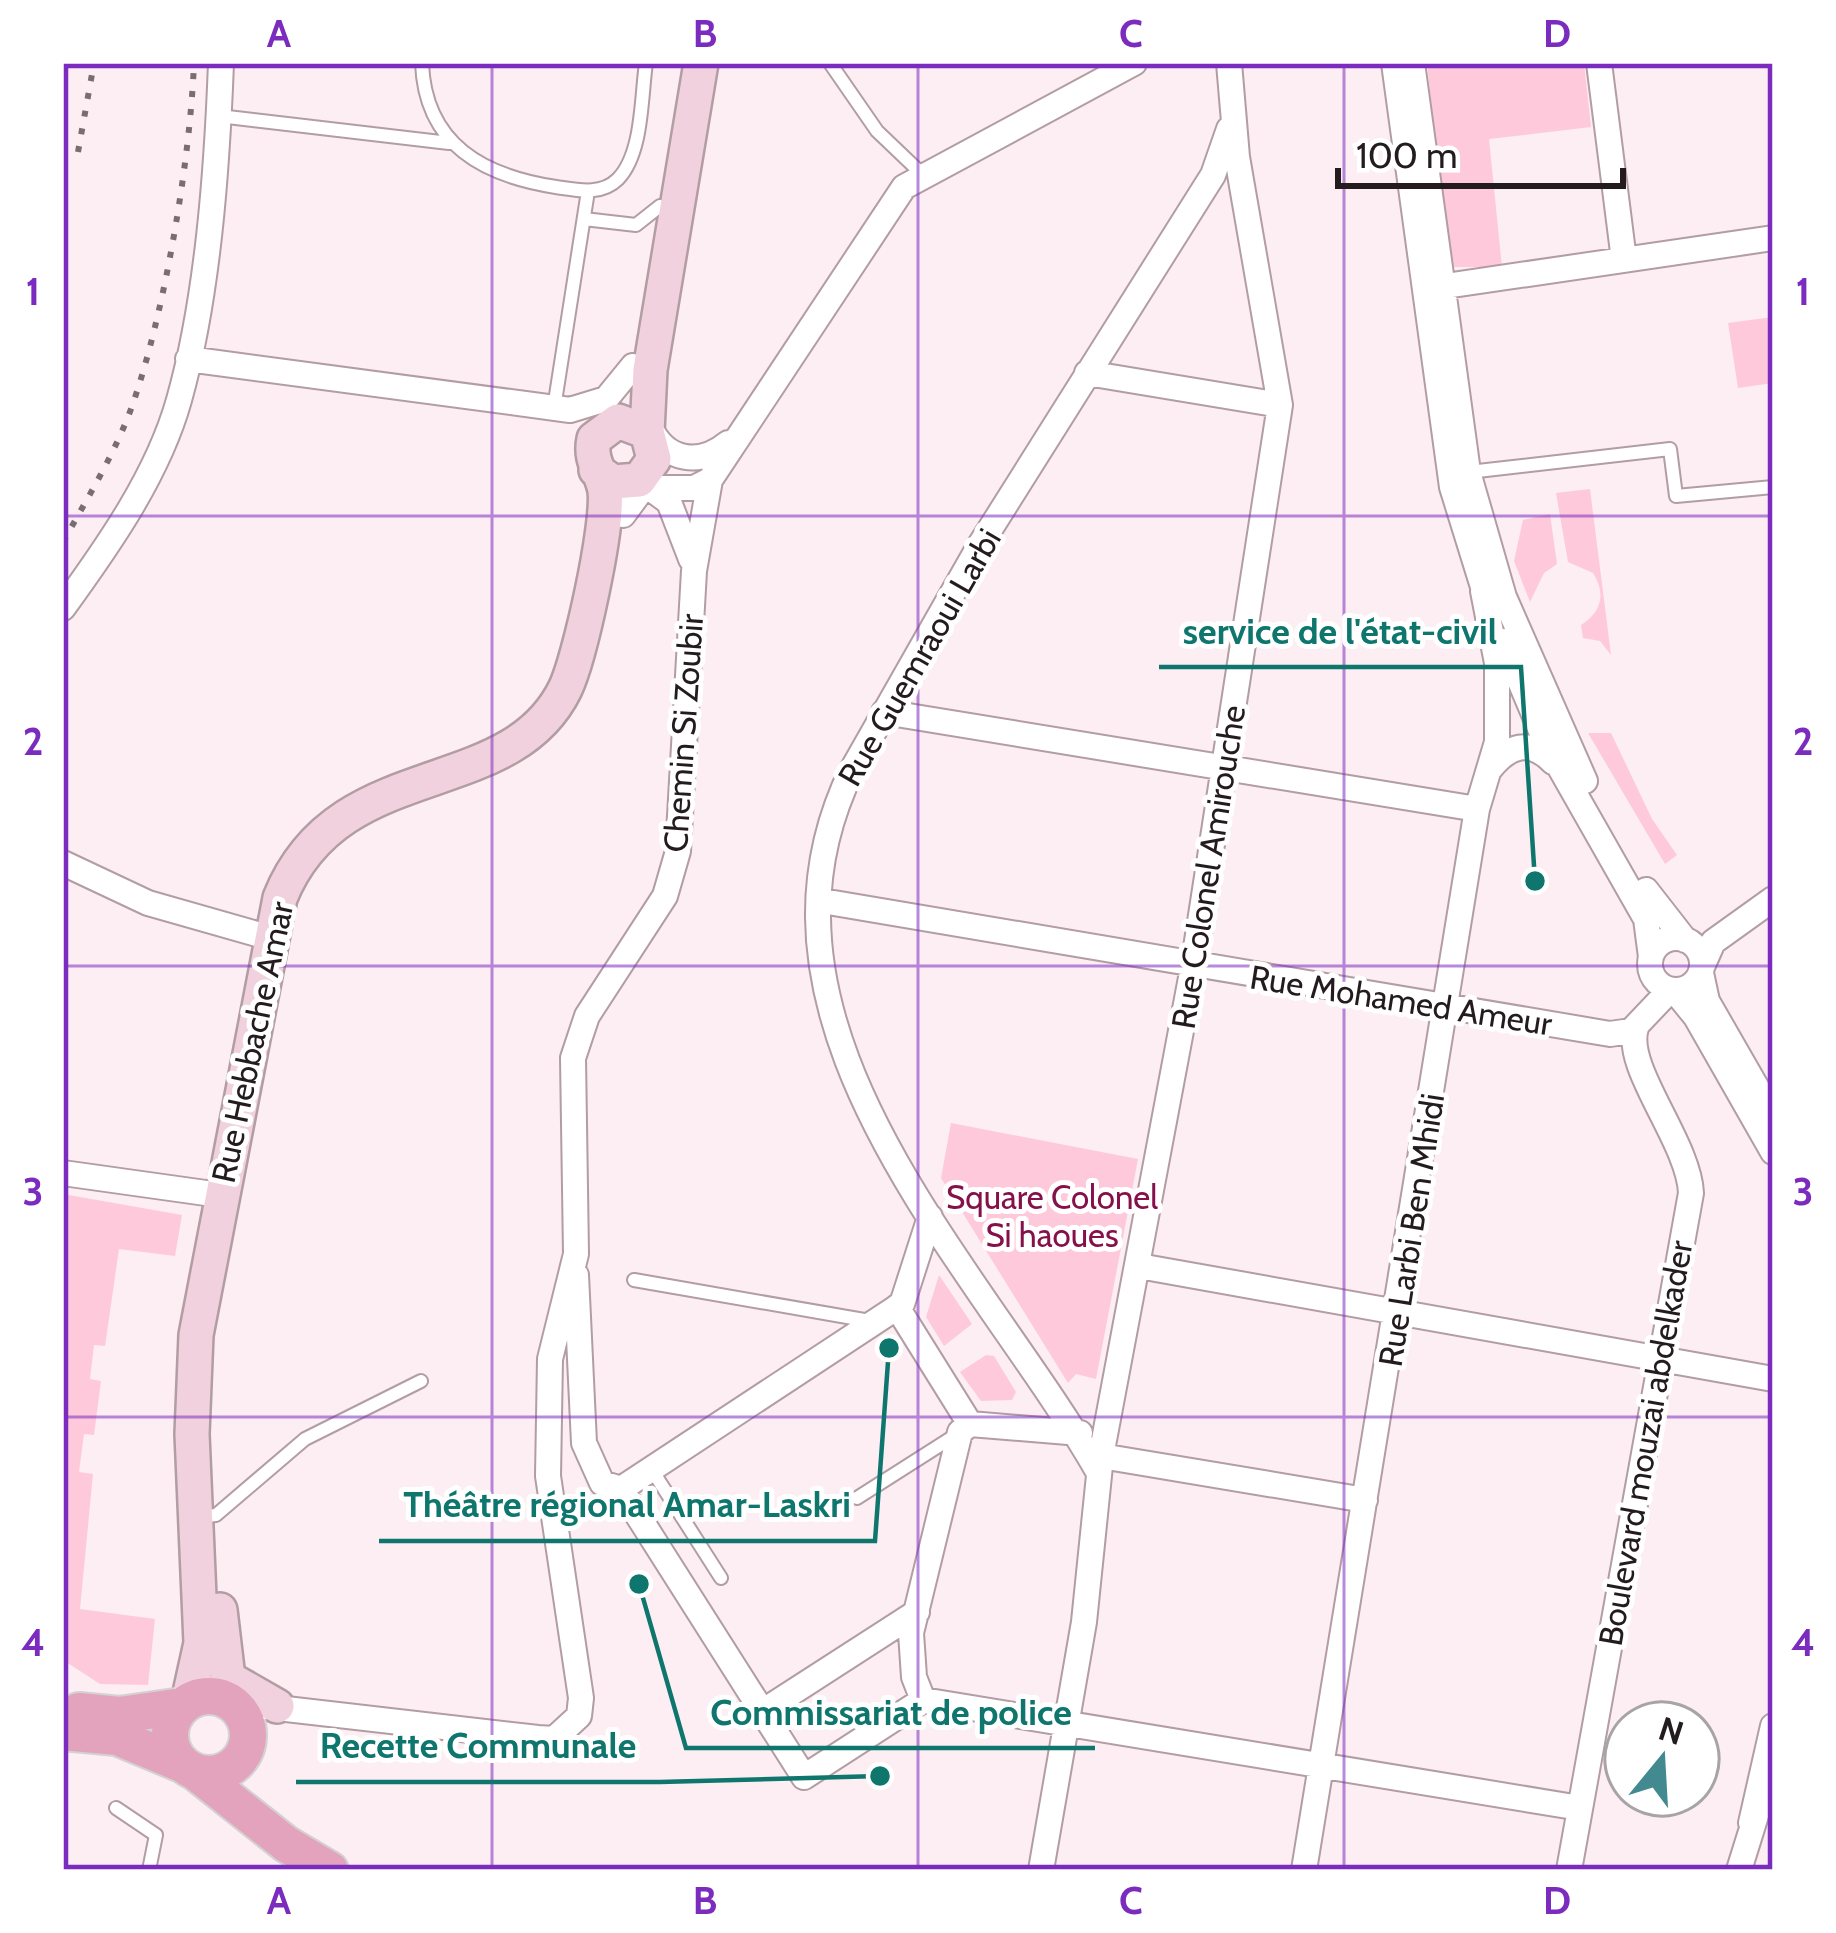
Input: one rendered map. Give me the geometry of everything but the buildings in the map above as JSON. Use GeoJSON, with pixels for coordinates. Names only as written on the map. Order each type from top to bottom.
{"type":"FeatureCollection","features":[{"type":"Feature","properties":{"kind":"main road","name":"Rue Hebbache Amar"},"geometry":{"type":"LineString","coordinates":[[231,1696],[206,1516],[196,1335],[271,938],[293,867],[336,820],[364,803],[509,745],[557,702],[573,668],[601,526],[605,489],[598,448],[633,365],[683,63]]}},
{"type":"Feature","properties":{"kind":"main road"},"geometry":{"type":"LineString","coordinates":[[658,438],[629,421],[598,448],[613,482],[641,483],[654,459],[658,438],[700,63]]}},
{"type":"Feature","properties":{"kind":"main road","name":"Rue Hebbache Amar"},"geometry":{"type":"LineString","coordinates":[[185,1704],[201,1643],[223,1293],[286,964],[310,882],[345,839],[369,824],[513,765],[561,730],[592,674],[623,515],[641,483]]}},
{"type":"Feature","properties":{"kind":"main road"},"geometry":{"type":"LineString","coordinates":[[65,1727],[210,1696],[277,1706]]}},
{"type":"Feature","properties":{"kind":"main road"},"geometry":{"type":"LineString","coordinates":[[231,1696],[247,1726],[244,1750],[251,1786],[318,1864]]}},
{"type":"Feature","properties":{"kind":"main road"},"geometry":{"type":"LineString","coordinates":[[185,1704],[170,1736],[189,1768]]}},
{"type":"Feature","properties":{"kind":"main road"},"geometry":{"type":"LineString","coordinates":[[65,1727],[137,1743],[189,1768],[318,1864]]}},
{"type":"Feature","properties":{"kind":"main road"},"geometry":{"type":"LineString","coordinates":[[189,1768],[229,1768],[244,1750]]}},
{"type":"Feature","properties":{"kind":"street"},"geometry":{"type":"LineString","coordinates":[[63,608],[142,485],[179,403],[219,116],[221,63]]}},
{"type":"Feature","properties":{"kind":"street","name":"Chemin Si Zoubir"},"geometry":{"type":"LineString","coordinates":[[277,1706],[538,1738],[554,1738],[579,1716],[581,1698],[548,1476],[550,1359],[575,1254],[573,1058],[587,1016],[665,896],[678,851],[694,571],[704,491],[889,205],[922,173],[1134,63]]}},
{"type":"Feature","properties":{"kind":"street"},"geometry":{"type":"LineString","coordinates":[[1215,63],[1232,117]]}},
{"type":"Feature","properties":{"kind":"street"},"geometry":{"type":"LineString","coordinates":[[1229,63],[1232,117]]}},
{"type":"Feature","properties":{"kind":"street"},"geometry":{"type":"LineString","coordinates":[[1394,63],[1485,544],[1552,714],[1651,897],[1696,941],[1707,1001],[1773,1116]]}},
{"type":"Feature","properties":{"kind":"street"},"geometry":{"type":"LineString","coordinates":[[1412,63],[1452,487],[1483,591],[1558,767],[1646,919],[1661,977],[1696,1017],[1773,1152]]}},
{"type":"Feature","properties":{"kind":"street"},"geometry":{"type":"LineString","coordinates":[[1599,63],[1624,260]]}},
{"type":"Feature","properties":{"kind":"street","name":"Rue Guemraoui Larbi"},"geometry":{"type":"LineString","coordinates":[[1100,1464],[1069,1429],[874,1124],[835,1025],[823,956],[822,901],[837,801],[884,712],[1213,175],[1232,117]]}},
{"type":"Feature","properties":{"kind":"street","name":"Rue Colonel Amirouche"},"geometry":{"type":"LineString","coordinates":[[1041,1870],[1084,1622],[1100,1464],[1193,967],[1280,405],[1232,117]]}},
{"type":"Feature","properties":{"kind":"street"},"geometry":{"type":"LineString","coordinates":[[1434,288],[1773,238]]}},
{"type":"Feature","properties":{"kind":"street"},"geometry":{"type":"LineString","coordinates":[[188,358],[561,409],[606,399],[633,365]]}},
{"type":"Feature","properties":{"kind":"street"},"geometry":{"type":"LineString","coordinates":[[1088,374],[1280,405]]}},
{"type":"Feature","properties":{"kind":"street"},"geometry":{"type":"LineString","coordinates":[[561,409],[590,431],[598,448]]}},
{"type":"Feature","properties":{"kind":"street"},"geometry":{"type":"LineString","coordinates":[[658,438],[713,456],[735,438]]}},
{"type":"Feature","properties":{"kind":"street"},"geometry":{"type":"LineString","coordinates":[[658,438],[704,491]]}},
{"type":"Feature","properties":{"kind":"street"},"geometry":{"type":"LineString","coordinates":[[641,483],[704,491]]}},
{"type":"Feature","properties":{"kind":"street"},"geometry":{"type":"LineString","coordinates":[[641,483],[673,508],[694,571]]}},
{"type":"Feature","properties":{"kind":"street","name":"Rue Larbi Ben Mhidi"},"geometry":{"type":"LineString","coordinates":[[1304,1870],[1399,1312],[1477,809],[1497,742],[1498,696],[1483,591]]}},
{"type":"Feature","properties":{"kind":"street"},"geometry":{"type":"LineString","coordinates":[[884,712],[1477,809]]}},
{"type":"Feature","properties":{"kind":"street"},"geometry":{"type":"LineString","coordinates":[[1488,772],[1501,755],[1520,746],[1540,749],[1558,767]]}},
{"type":"Feature","properties":{"kind":"street"},"geometry":{"type":"LineString","coordinates":[[63,862],[148,903],[271,938]]}},
{"type":"Feature","properties":{"kind":"street"},"geometry":{"type":"LineString","coordinates":[[1643,1019],[1661,977],[1664,941],[1696,941],[1773,899]]}},
{"type":"Feature","properties":{"kind":"street","name":"Rue Mohamed Ameur"},"geometry":{"type":"LineString","coordinates":[[822,901],[1610,1034],[1643,1019]]}},
{"type":"Feature","properties":{"kind":"street"},"geometry":{"type":"LineString","coordinates":[[1661,977],[1687,988],[1701,970]]}},
{"type":"Feature","properties":{"kind":"street"},"geometry":{"type":"LineString","coordinates":[[1643,1019],[1676,1006],[1696,1017]]}},
{"type":"Feature","properties":{"kind":"street","name":"Boulevard mouzai abdelkader"},"geometry":{"type":"LineString","coordinates":[[1569,1870],[1689,1170],[1636,1057],[1643,1019]]}},
{"type":"Feature","properties":{"kind":"street"},"geometry":{"type":"LineString","coordinates":[[1610,1034],[1626,1042],[1636,1057]]}},
{"type":"Feature","properties":{"kind":"street"},"geometry":{"type":"LineString","coordinates":[[63,1173],[220,1195]]}},
{"type":"Feature","properties":{"kind":"street"},"geometry":{"type":"LineString","coordinates":[[575,1254],[588,1463],[602,1483],[625,1488],[897,1307],[904,1300],[930,1217]]}},
{"type":"Feature","properties":{"kind":"street"},"geometry":{"type":"LineString","coordinates":[[1139,1267],[1773,1378]]}},
{"type":"Feature","properties":{"kind":"street"},"geometry":{"type":"LineString","coordinates":[[897,1307],[965,1428],[910,1653],[923,1700]]}},
{"type":"Feature","properties":{"kind":"street"},"geometry":{"type":"LineString","coordinates":[[965,1428],[1095,1432],[1109,1414]]}},
{"type":"Feature","properties":{"kind":"street"},"geometry":{"type":"LineString","coordinates":[[1100,1464],[1365,1500]]}},
{"type":"Feature","properties":{"kind":"street"},"geometry":{"type":"LineString","coordinates":[[625,1488],[804,1777],[923,1700],[1580,1808]]}},
{"type":"Feature","properties":{"kind":"street"},"geometry":{"type":"LineString","coordinates":[[762,1712],[917,1612]]}},
{"type":"Feature","properties":{"kind":"street"},"geometry":{"type":"LineString","coordinates":[[1739,1870],[1773,1726]]}},
{"type":"Feature","properties":{"kind":"street"},"geometry":{"type":"LineString","coordinates":[[1748,1833],[1773,1777]]}},
{"type":"Feature","properties":{"kind":"street"},"geometry":{"type":"LineString","coordinates":[[1748,1833],[1773,1848]]}},
{"type":"Feature","properties":{"kind":"lane"},"geometry":{"type":"LineString","coordinates":[[422,63],[434,117],[449,142],[471,162],[499,176],[588,191],[618,179],[629,159],[646,63]]}},
{"type":"Feature","properties":{"kind":"lane"},"geometry":{"type":"LineString","coordinates":[[830,63],[877,131],[922,173]]}},
{"type":"Feature","properties":{"kind":"lane"},"geometry":{"type":"LineString","coordinates":[[219,116],[449,142]]}},
{"type":"Feature","properties":{"kind":"lane"},"geometry":{"type":"LineString","coordinates":[[561,409],[588,191]]}},
{"type":"Feature","properties":{"kind":"lane"},"geometry":{"type":"LineString","coordinates":[[584,219],[636,225],[660,206]]}},
{"type":"Feature","properties":{"kind":"lane"},"geometry":{"type":"LineString","coordinates":[[1468,472],[1670,449],[1676,496],[1773,487]]}},
{"type":"Feature","properties":{"kind":"lane"},"geometry":{"type":"LineString","coordinates":[[634,1280],[873,1322]]}},
{"type":"Feature","properties":{"kind":"lane"},"geometry":{"type":"LineString","coordinates":[[206,1516],[305,1439],[421,1381]]}},
{"type":"Feature","properties":{"kind":"lane"},"geometry":{"type":"LineString","coordinates":[[857,1498],[965,1428]]}},
{"type":"Feature","properties":{"kind":"lane"},"geometry":{"type":"LineString","coordinates":[[652,1470],[721,1578]]}},
{"type":"Feature","properties":{"kind":"lane"},"geometry":{"type":"LineString","coordinates":[[116,1808],[156,1835],[149,1870]]}},
{"type":"Feature","properties":{"kind":"green space"},"geometry":{"type":"Polygon","coordinates":[[[1427,63],[1584,63],[1591,127],[1489,139],[1502,267],[1448,267],[1427,63]]]}},
{"type":"Feature","properties":{"kind":"green space"},"geometry":{"type":"Polygon","coordinates":[[[1773,317],[1773,383],[1738,388],[1728,323],[1773,317]]]}},
{"type":"Feature","properties":{"kind":"green space"},"geometry":{"type":"Polygon","coordinates":[[[1590,489],[1611,655],[1600,641],[1583,638],[1581,625],[1597,608],[1600,588],[1593,573],[1568,562],[1556,493],[1590,489]]]}},
{"type":"Feature","properties":{"kind":"green space"},"geometry":{"type":"Polygon","coordinates":[[[1550,514],[1557,564],[1544,573],[1530,602],[1514,561],[1523,520],[1550,514]]]}},
{"type":"Feature","properties":{"kind":"green space"},"geometry":{"type":"Polygon","coordinates":[[[1588,733],[1611,733],[1652,819],[1677,855],[1665,864],[1588,733]]]}},
{"type":"Feature","properties":{"kind":"green space","name":"Square Colonel Si haoues"},"geometry":{"type":"Polygon","coordinates":[[[951,1123],[1138,1159],[1096,1379],[1076,1374],[1068,1383],[941,1178],[951,1123]]]}},
{"type":"Feature","properties":{"kind":"green space"},"geometry":{"type":"Polygon","coordinates":[[[63,1194],[182,1215],[175,1256],[119,1249],[105,1346],[94,1345],[90,1379],[101,1381],[94,1435],[84,1434],[79,1472],[93,1474],[80,1609],[155,1619],[148,1685],[100,1684],[63,1660],[63,1194]]]}},
{"type":"Feature","properties":{"kind":"green space"},"geometry":{"type":"Polygon","coordinates":[[[939,1275],[972,1324],[944,1346],[926,1317],[939,1275]]]}},
{"type":"Feature","properties":{"kind":"green space"},"geometry":{"type":"Polygon","coordinates":[[[986,1355],[994,1356],[1016,1392],[1012,1400],[981,1401],[960,1372],[986,1355]]]}},
{"type":"Feature","properties":{"kind":"railway"},"geometry":{"type":"LineString","coordinates":[[78,152],[94,63]]}},
{"type":"Feature","properties":{"kind":"railway"},"geometry":{"type":"LineString","coordinates":[[63,542],[117,443],[143,372],[173,239],[194,63]]}},
{"type":"Feature","properties":{"kind":"place","name":"service de l'état-civil"},"geometry":{"type":"Point","coordinates":[1535,881]}},
{"type":"Feature","properties":{"kind":"place","name":"Théâtre régional Amar-Laskri"},"geometry":{"type":"Point","coordinates":[889,1348]}},
{"type":"Feature","properties":{"kind":"place","name":"Commissariat de police"},"geometry":{"type":"Point","coordinates":[639,1584]}},
{"type":"Feature","properties":{"kind":"place","name":"Recette Communale"},"geometry":{"type":"Point","coordinates":[880,1776]}}]}
